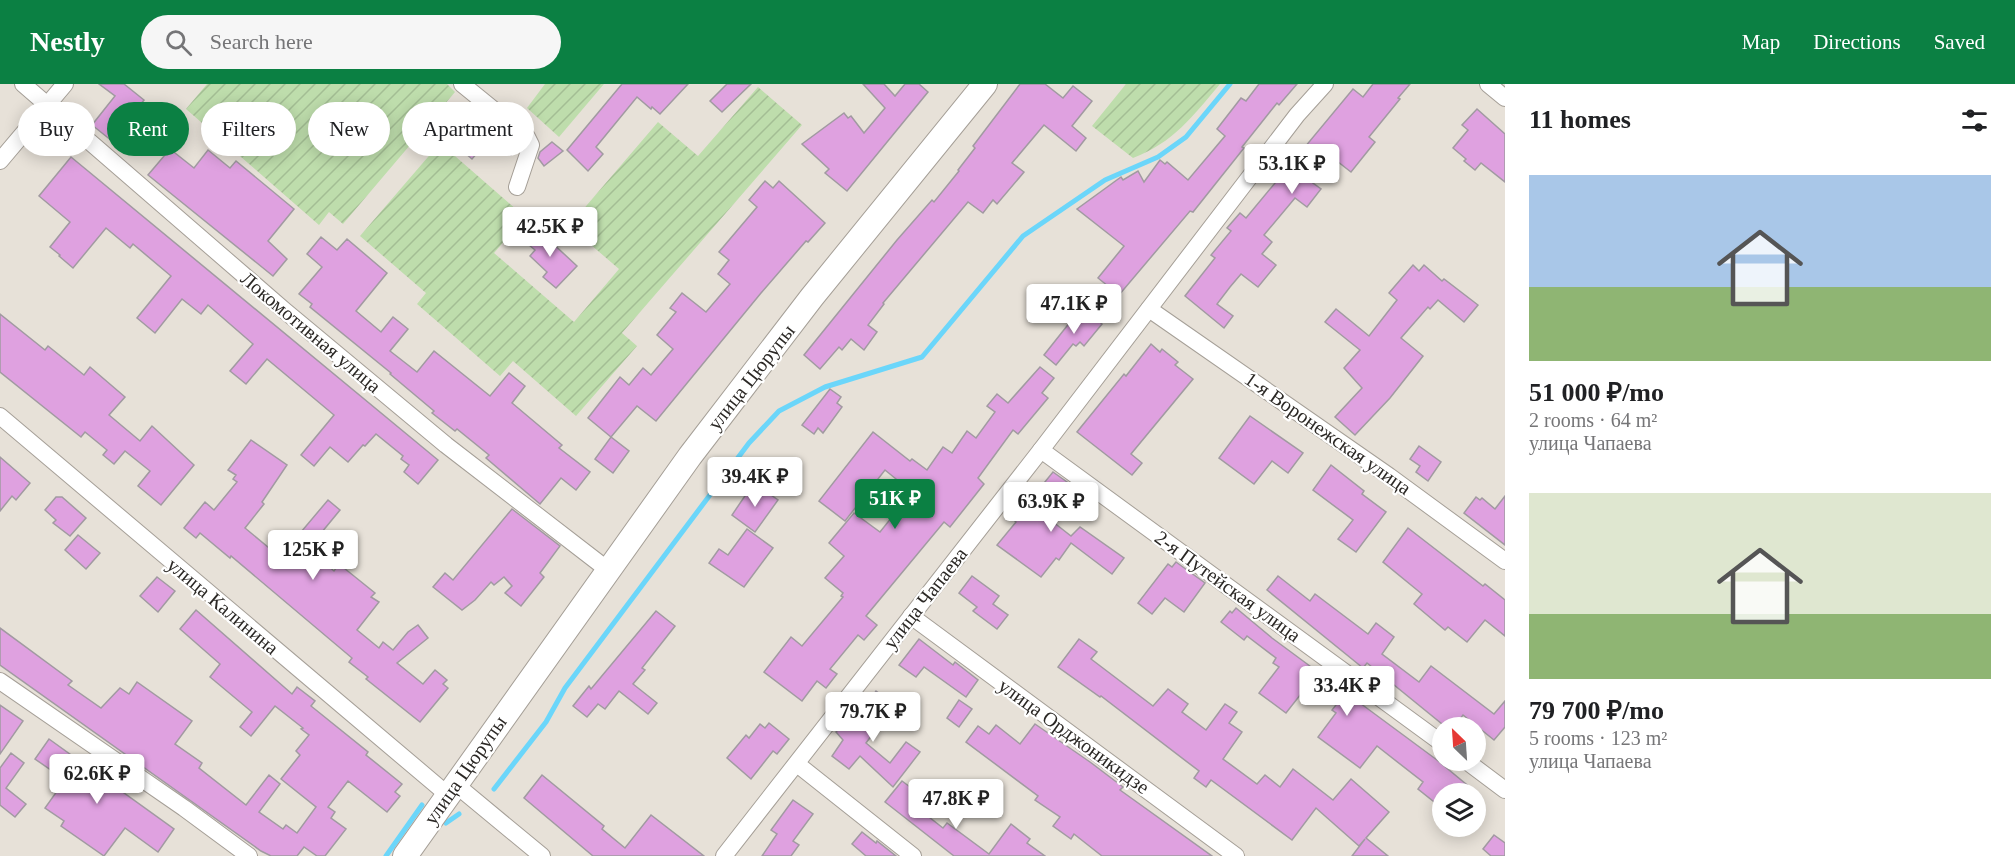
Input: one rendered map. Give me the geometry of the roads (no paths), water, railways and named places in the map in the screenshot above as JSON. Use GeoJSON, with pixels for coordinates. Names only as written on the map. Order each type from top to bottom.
{"type":"FeatureCollection","features":[{"type":"Feature","properties":{"kind":"street","name":"Локомотивная улица"},"geometry":{"type":"LineString","coordinates":[[22,84],[43,102]]}},
{"type":"Feature","properties":{"kind":"street"},"geometry":{"type":"LineString","coordinates":[[50,102],[65,84]]}},
{"type":"Feature","properties":{"kind":"street"},"geometry":{"type":"LineString","coordinates":[[462,84],[526,137],[531,145],[517,187]]}},
{"type":"Feature","properties":{"kind":"street","name":"улица Цюрупы"},"geometry":{"type":"LineString","coordinates":[[405,856],[690,456],[812,297],[985,84]]}},
{"type":"Feature","properties":{"kind":"street","name":"улица Чапаева"},"geometry":{"type":"LineString","coordinates":[[723,856],[1041,450],[1297,115],[1324,84]]}},
{"type":"Feature","properties":{"kind":"street"},"geometry":{"type":"LineString","coordinates":[[1488,84],[1505,98]]}},
{"type":"Feature","properties":{"kind":"street"},"geometry":{"type":"LineString","coordinates":[[0,161],[18,140]]}},
{"type":"Feature","properties":{"kind":"street","name":"Локомотивная улица"},"geometry":{"type":"LineString","coordinates":[[95,146],[275,302],[446,445],[608,570]]}},
{"type":"Feature","properties":{"kind":"street","name":"1-я Воронежская улица"},"geometry":{"type":"LineString","coordinates":[[1149,309],[1389,476],[1505,561]]}},
{"type":"Feature","properties":{"kind":"street","name":"улица Калинина"},"geometry":{"type":"LineString","coordinates":[[0,416],[452,790],[542,856]]}},
{"type":"Feature","properties":{"kind":"street","name":"2-я Путейская улица"},"geometry":{"type":"LineString","coordinates":[[1041,450],[1432,736]]}},
{"type":"Feature","properties":{"kind":"street","name":"улица Орджоникидзе"},"geometry":{"type":"LineString","coordinates":[[911,616],[1236,856]]}},
{"type":"Feature","properties":{"kind":"street"},"geometry":{"type":"LineString","coordinates":[[0,681],[184,808],[249,856]]}},
{"type":"Feature","properties":{"kind":"street"},"geometry":{"type":"LineString","coordinates":[[797,764],[913,856]]}},
{"type":"Feature","properties":{"kind":"street"},"geometry":{"type":"LineString","coordinates":[[1480,771],[1505,790]]}},
{"type":"Feature","properties":{"kind":"waterway"},"geometry":{"type":"LineString","coordinates":[[494,789],[546,722],[565,688],[749,443],[779,411],[825,387],[922,357],[1023,236],[1105,180],[1158,157],[1186,137],[1230,84]]}},
{"type":"Feature","properties":{"kind":"waterway"},"geometry":{"type":"LineString","coordinates":[[386,856],[422,805]]}},
{"type":"Feature","properties":{"kind":"waterway"},"geometry":{"type":"LineString","coordinates":[[446,823],[459,814]]}}]}
